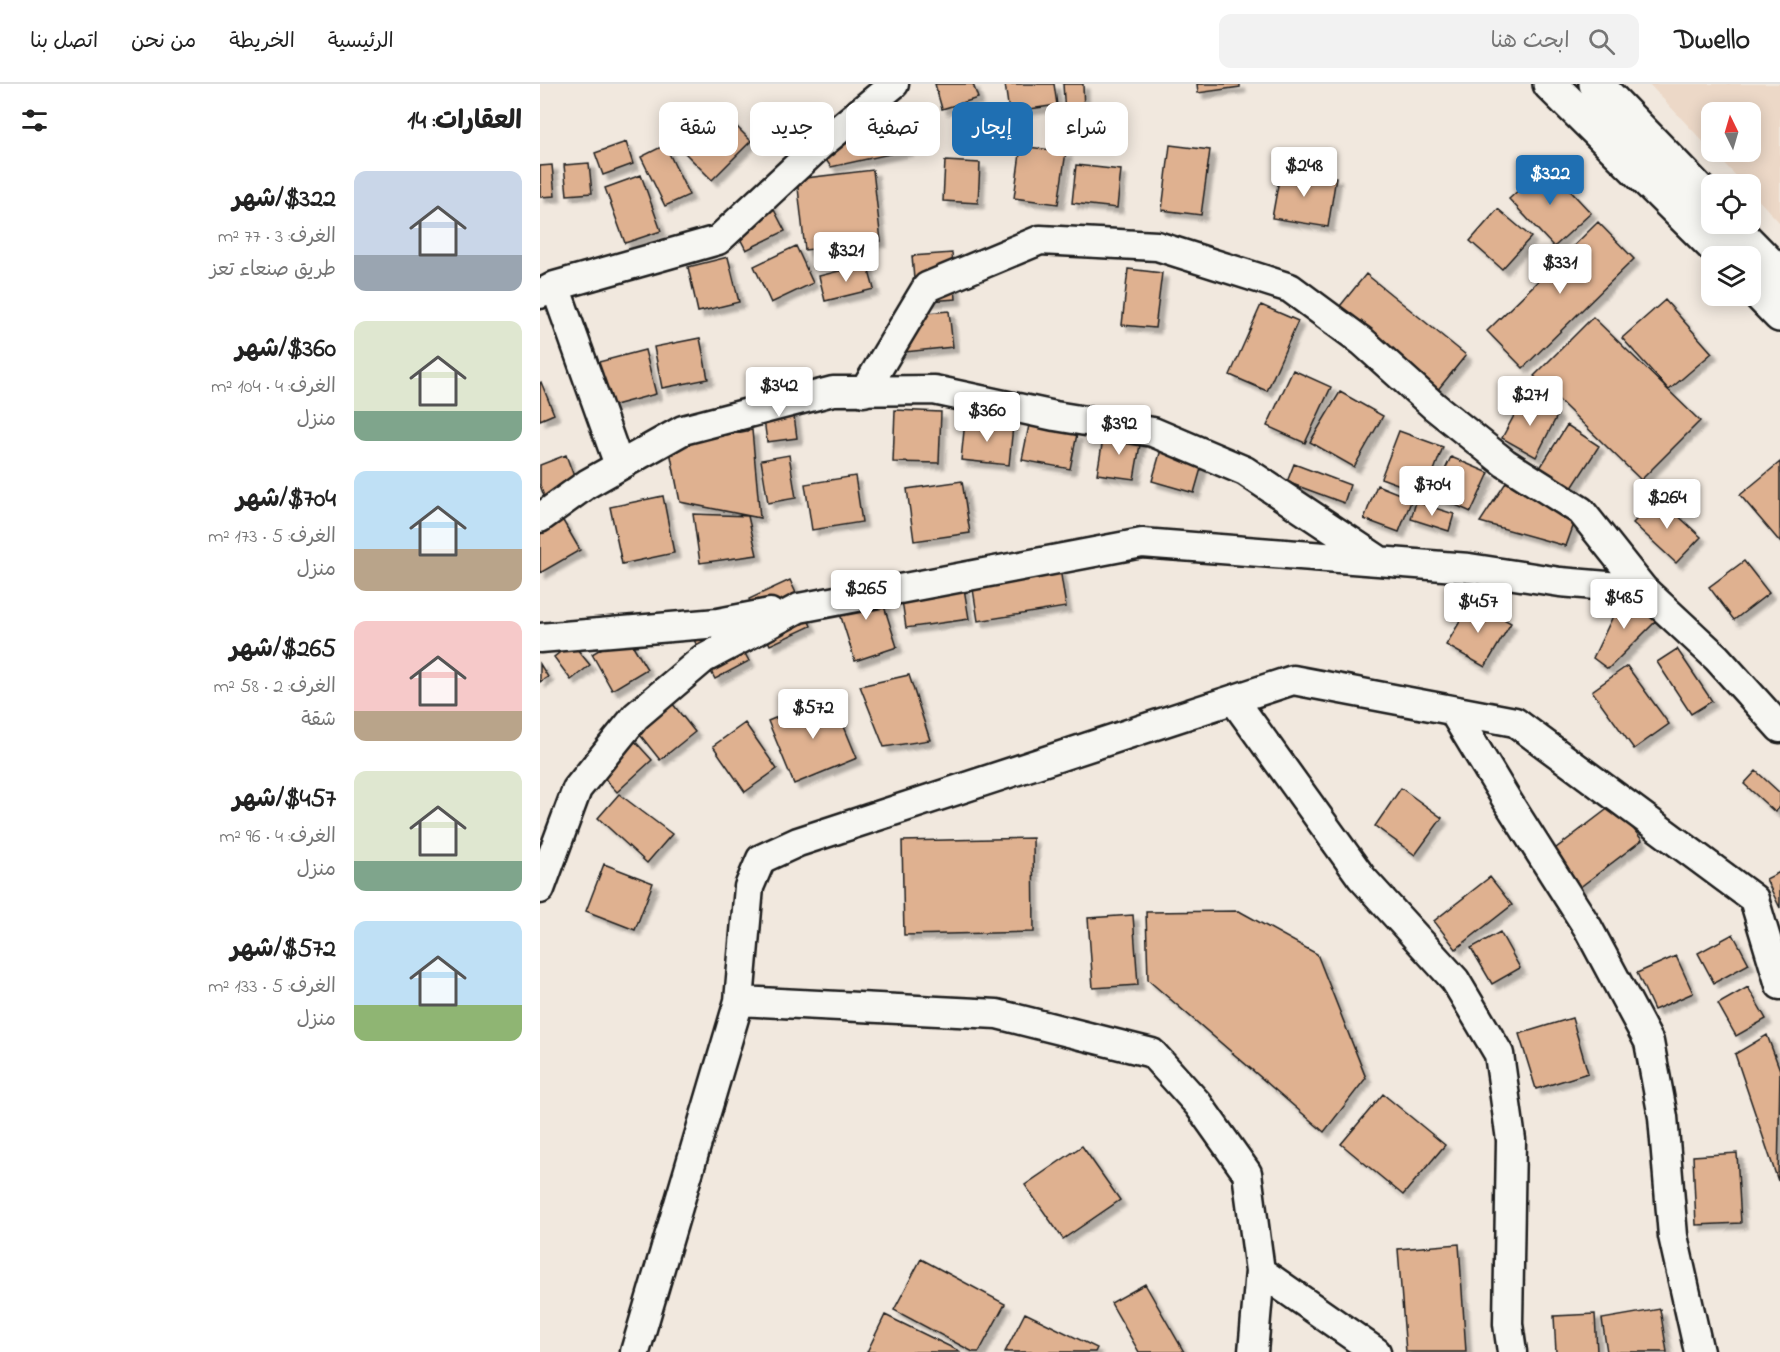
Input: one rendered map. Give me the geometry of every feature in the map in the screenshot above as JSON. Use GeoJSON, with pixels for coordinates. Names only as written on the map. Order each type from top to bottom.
{"type":"FeatureCollection","features":[{"type":"Feature","properties":{"kind":"highway"},"geometry":{"type":"LineString","coordinates":[[1550,84],[1714,246]]}},
{"type":"Feature","properties":{"kind":"highway"},"geometry":{"type":"LineString","coordinates":[[1596,84],[1701,193]]}},
{"type":"Feature","properties":{"kind":"highway"},"geometry":{"type":"LineString","coordinates":[[1740,234],[1780,275]]}},
{"type":"Feature","properties":{"kind":"highway"},"geometry":{"type":"LineString","coordinates":[[1761,295],[1780,315]]}},
{"type":"Feature","properties":{"kind":"street"},"geometry":{"type":"LineString","coordinates":[[619,465],[548,290],[718,240],[820,145],[894,84]]}},
{"type":"Feature","properties":{"kind":"street"},"geometry":{"type":"LineString","coordinates":[[864,392],[927,287],[1040,240],[1157,246],[1290,288],[1363,342],[1505,463],[1581,511],[1643,589],[1717,658],[1780,728]]}},
{"type":"Feature","properties":{"kind":"street"},"geometry":{"type":"LineString","coordinates":[[540,518],[587,484],[683,430],[833,391],[934,390],[1055,416],[1153,432],[1245,471],[1382,563]]}},
{"type":"Feature","properties":{"kind":"street"},"geometry":{"type":"LineString","coordinates":[[540,638],[718,623],[1142,543],[1469,568],[1560,582],[1643,589]]}},
{"type":"Feature","properties":{"kind":"street"},"geometry":{"type":"LineString","coordinates":[[540,889],[577,789],[636,716],[703,659],[799,608]]}},
{"type":"Feature","properties":{"kind":"street"},"geometry":{"type":"LineString","coordinates":[[635,1352],[739,1000],[749,887],[761,859],[798,842],[1293,680],[1515,722],[1754,899],[1780,985]]}},
{"type":"Feature","properties":{"kind":"street"},"geometry":{"type":"LineString","coordinates":[[1234,700],[1362,878],[1455,980],[1499,1054],[1511,1140],[1508,1324],[1512,1352]]}},
{"type":"Feature","properties":{"kind":"street"},"geometry":{"type":"LineString","coordinates":[[1453,711],[1588,928],[1649,1042],[1663,1117],[1673,1236],[1699,1352]]}},
{"type":"Feature","properties":{"kind":"street"},"geometry":{"type":"LineString","coordinates":[[739,1000],[997,1014],[1152,1053],[1198,1104],[1247,1173],[1260,1271],[1253,1352]]}},
{"type":"Feature","properties":{"kind":"street"},"geometry":{"type":"LineString","coordinates":[[1260,1271],[1376,1352]]}},
{"type":"Feature","properties":{"kind":"shaded area"},"geometry":{"type":"Polygon","coordinates":[[[1649,84],[1780,84],[1780,223],[1761,203],[1761,174],[1734,174],[1723,162],[1761,162],[1761,102],[1701,102],[1701,139],[1649,84]]]}},
{"type":"Feature","properties":{"kind":"building"},"geometry":{"type":"Polygon","coordinates":[[[935,84],[973,84],[978,98],[965,102],[952,102],[952,106],[942,109],[935,84]]]}},
{"type":"Feature","properties":{"kind":"building"},"geometry":{"type":"Polygon","coordinates":[[[1005,84],[1054,84],[1057,102],[1045,102],[1045,107],[1033,108],[1033,102],[1008,102],[1005,84]]]}},
{"type":"Feature","properties":{"kind":"building"},"geometry":{"type":"Polygon","coordinates":[[[1063,84],[1083,84],[1084,102],[1064,102],[1063,84]]]}},
{"type":"Feature","properties":{"kind":"building"},"geometry":{"type":"Polygon","coordinates":[[[1197,84],[1240,84],[1240,87],[1198,93],[1197,84]]]}},
{"type":"Feature","properties":{"kind":"building"},"geometry":{"type":"Polygon","coordinates":[[[738,128],[750,140],[738,154],[738,128]]]}},
{"type":"Feature","properties":{"kind":"building"},"geometry":{"type":"Polygon","coordinates":[[[846,135],[846,156],[881,156],[831,167],[823,156],[834,156],[834,144],[846,135]]]}},
{"type":"Feature","properties":{"kind":"building"},"geometry":{"type":"Polygon","coordinates":[[[626,142],[633,164],[603,175],[595,153],[626,142]]]}},
{"type":"Feature","properties":{"kind":"building"},"geometry":{"type":"Polygon","coordinates":[[[1170,145],[1210,150],[1201,215],[1162,210],[1170,145]]]}},
{"type":"Feature","properties":{"kind":"building"},"geometry":{"type":"Polygon","coordinates":[[[659,148],[659,156],[670,156],[689,195],[665,206],[641,157],[659,148]]]}},
{"type":"Feature","properties":{"kind":"building"},"geometry":{"type":"Polygon","coordinates":[[[1033,148],[1045,149],[1045,156],[1065,156],[1058,204],[1014,198],[1020,156],[1033,156],[1033,148]]]}},
{"type":"Feature","properties":{"kind":"building"},"geometry":{"type":"Polygon","coordinates":[[[688,156],[736,156],[712,180],[688,156]]]}},
{"type":"Feature","properties":{"kind":"building"},"geometry":{"type":"Polygon","coordinates":[[[945,161],[980,163],[978,203],[943,201],[945,161]]]}},
{"type":"Feature","properties":{"kind":"building"},"geometry":{"type":"Polygon","coordinates":[[[589,163],[592,193],[567,195],[564,165],[589,163]]]}},
{"type":"Feature","properties":{"kind":"building"},"geometry":{"type":"Polygon","coordinates":[[[552,165],[555,196],[540,197],[540,166],[552,165]]]}},
{"type":"Feature","properties":{"kind":"building"},"geometry":{"type":"Polygon","coordinates":[[[1076,165],[1121,170],[1117,208],[1072,203],[1076,165]]]}},
{"type":"Feature","properties":{"kind":"building"},"geometry":{"type":"Polygon","coordinates":[[[1546,165],[1591,213],[1554,247],[1509,199],[1546,165]]]}},
{"type":"Feature","properties":{"kind":"building"},"geometry":{"type":"Polygon","coordinates":[[[1281,168],[1336,177],[1328,227],[1272,218],[1281,168]]]}},
{"type":"Feature","properties":{"kind":"building"},"geometry":{"type":"Polygon","coordinates":[[[873,170],[881,241],[805,250],[797,179],[873,170]]]}},
{"type":"Feature","properties":{"kind":"building"},"geometry":{"type":"Polygon","coordinates":[[[641,175],[661,231],[625,243],[605,188],[641,175]]]}},
{"type":"Feature","properties":{"kind":"building"},"geometry":{"type":"Polygon","coordinates":[[[770,202],[785,231],[746,250],[731,221],[770,202]]]}},
{"type":"Feature","properties":{"kind":"building"},"geometry":{"type":"Polygon","coordinates":[[[1498,209],[1531,237],[1502,269],[1470,241],[1498,209]]]}},
{"type":"Feature","properties":{"kind":"building"},"geometry":{"type":"Polygon","coordinates":[[[1598,222],[1634,259],[1523,368],[1487,331],[1598,222]]]}},
{"type":"Feature","properties":{"kind":"building"},"geometry":{"type":"Polygon","coordinates":[[[796,246],[813,283],[771,303],[754,266],[796,246]]]}},
{"type":"Feature","properties":{"kind":"building"},"geometry":{"type":"Polygon","coordinates":[[[952,253],[956,299],[916,302],[912,256],[952,253]]]}},
{"type":"Feature","properties":{"kind":"building"},"geometry":{"type":"Polygon","coordinates":[[[728,257],[739,302],[698,312],[688,267],[728,257]]]}},
{"type":"Feature","properties":{"kind":"building"},"geometry":{"type":"Polygon","coordinates":[[[867,264],[874,289],[825,301],[819,276],[867,264]]]}},
{"type":"Feature","properties":{"kind":"building"},"geometry":{"type":"Polygon","coordinates":[[[1128,269],[1162,273],[1155,328],[1122,325],[1128,269]]]}},
{"type":"Feature","properties":{"kind":"building"},"geometry":{"type":"Polygon","coordinates":[[[1366,274],[1466,355],[1432,397],[1332,316],[1366,274]]]}},
{"type":"Feature","properties":{"kind":"building"},"geometry":{"type":"Polygon","coordinates":[[[1665,300],[1712,353],[1669,390],[1622,338],[1665,300]]]}},
{"type":"Feature","properties":{"kind":"building"},"geometry":{"type":"Polygon","coordinates":[[[1261,305],[1298,321],[1267,391],[1230,375],[1261,305]]]}},
{"type":"Feature","properties":{"kind":"building"},"geometry":{"type":"Polygon","coordinates":[[[949,311],[953,347],[895,353],[892,316],[949,311]]]}},
{"type":"Feature","properties":{"kind":"building"},"geometry":{"type":"Polygon","coordinates":[[[1593,317],[1700,421],[1641,480],[1534,376],[1593,317]]]}},
{"type":"Feature","properties":{"kind":"building"},"geometry":{"type":"Polygon","coordinates":[[[700,338],[708,379],[662,388],[654,347],[700,338]]]}},
{"type":"Feature","properties":{"kind":"building"},"geometry":{"type":"Polygon","coordinates":[[[645,350],[656,394],[607,407],[595,363],[645,350]]]}},
{"type":"Feature","properties":{"kind":"building"},"geometry":{"type":"Polygon","coordinates":[[[1293,370],[1331,387],[1305,443],[1267,426],[1293,370]]]}},
{"type":"Feature","properties":{"kind":"building"},"geometry":{"type":"Polygon","coordinates":[[[540,383],[554,414],[540,420],[540,383]]]}},
{"type":"Feature","properties":{"kind":"building"},"geometry":{"type":"Polygon","coordinates":[[[1340,392],[1383,416],[1354,467],[1310,442],[1340,392]]]}},
{"type":"Feature","properties":{"kind":"building"},"geometry":{"type":"Polygon","coordinates":[[[791,393],[797,438],[767,442],[761,397],[791,393]]]}},
{"type":"Feature","properties":{"kind":"building"},"geometry":{"type":"Polygon","coordinates":[[[1524,397],[1558,414],[1536,457],[1502,438],[1524,397]]]}},
{"type":"Feature","properties":{"kind":"building"},"geometry":{"type":"Polygon","coordinates":[[[895,410],[941,412],[939,463],[893,462],[895,410]]]}},
{"type":"Feature","properties":{"kind":"building"},"geometry":{"type":"Polygon","coordinates":[[[965,421],[1013,426],[1009,465],[961,460],[965,421]]]}},
{"type":"Feature","properties":{"kind":"building"},"geometry":{"type":"Polygon","coordinates":[[[1029,425],[1077,434],[1070,469],[1022,460],[1029,425]]]}},
{"type":"Feature","properties":{"kind":"building"},"geometry":{"type":"Polygon","coordinates":[[[1567,425],[1599,446],[1570,491],[1538,471],[1567,425]]]}},
{"type":"Feature","properties":{"kind":"building"},"geometry":{"type":"Polygon","coordinates":[[[752,430],[760,518],[680,502],[669,446],[752,430]]]}},
{"type":"Feature","properties":{"kind":"building"},"geometry":{"type":"Polygon","coordinates":[[[1399,431],[1443,447],[1425,494],[1381,478],[1399,431]]]}},
{"type":"Feature","properties":{"kind":"building"},"geometry":{"type":"Polygon","coordinates":[[[1104,433],[1141,439],[1134,479],[1097,474],[1104,433]]]}},
{"type":"Feature","properties":{"kind":"building"},"geometry":{"type":"Polygon","coordinates":[[[1162,446],[1204,458],[1194,493],[1152,481],[1162,446]]]}},
{"type":"Feature","properties":{"kind":"building"},"geometry":{"type":"Polygon","coordinates":[[[566,455],[578,487],[545,499],[540,485],[540,465],[566,455]]]}},
{"type":"Feature","properties":{"kind":"building"},"geometry":{"type":"Polygon","coordinates":[[[789,455],[796,498],[768,503],[761,460],[789,455]]]}},
{"type":"Feature","properties":{"kind":"building"},"geometry":{"type":"Polygon","coordinates":[[[1451,457],[1489,473],[1471,512],[1433,495],[1451,457]]]}},
{"type":"Feature","properties":{"kind":"building"},"geometry":{"type":"Polygon","coordinates":[[[1780,462],[1780,542],[1740,495],[1780,462]]]}},
{"type":"Feature","properties":{"kind":"building"},"geometry":{"type":"Polygon","coordinates":[[[1294,464],[1350,485],[1344,503],[1287,482],[1294,464]]]}},
{"type":"Feature","properties":{"kind":"building"},"geometry":{"type":"Polygon","coordinates":[[[855,476],[862,522],[812,530],[805,484],[855,476]]]}},
{"type":"Feature","properties":{"kind":"building"},"geometry":{"type":"Polygon","coordinates":[[[1509,478],[1575,521],[1566,546],[1480,522],[1509,478]]]}},
{"type":"Feature","properties":{"kind":"building"},"geometry":{"type":"Polygon","coordinates":[[[962,481],[970,533],[914,541],[907,489],[962,481]]]}},
{"type":"Feature","properties":{"kind":"building"},"geometry":{"type":"Polygon","coordinates":[[[1377,485],[1412,499],[1399,532],[1364,519],[1377,485]]]}},
{"type":"Feature","properties":{"kind":"building"},"geometry":{"type":"Polygon","coordinates":[[[663,496],[674,553],[622,564],[610,507],[663,496]]]}},
{"type":"Feature","properties":{"kind":"building"},"geometry":{"type":"Polygon","coordinates":[[[1658,497],[1701,537],[1676,563],[1633,523],[1658,497]]]}},
{"type":"Feature","properties":{"kind":"building"},"geometry":{"type":"Polygon","coordinates":[[[1416,502],[1454,514],[1449,531],[1411,519],[1416,502]]]}},
{"type":"Feature","properties":{"kind":"building"},"geometry":{"type":"Polygon","coordinates":[[[693,514],[748,516],[757,555],[700,563],[693,514]]]}},
{"type":"Feature","properties":{"kind":"building"},"geometry":{"type":"Polygon","coordinates":[[[562,519],[580,550],[540,573],[540,531],[562,519]]]}},
{"type":"Feature","properties":{"kind":"building"},"geometry":{"type":"Polygon","coordinates":[[[1058,556],[1066,607],[978,621],[970,570],[1058,556]]]}},
{"type":"Feature","properties":{"kind":"building"},"geometry":{"type":"Polygon","coordinates":[[[1744,561],[1769,593],[1734,620],[1709,587],[1744,561]]]}},
{"type":"Feature","properties":{"kind":"building"},"geometry":{"type":"Polygon","coordinates":[[[961,570],[969,619],[906,628],[899,579],[961,570]]]}},
{"type":"Feature","properties":{"kind":"building"},"geometry":{"type":"Polygon","coordinates":[[[790,580],[811,626],[770,645],[749,599],[790,580]]]}},
{"type":"Feature","properties":{"kind":"building"},"geometry":{"type":"Polygon","coordinates":[[[876,581],[897,647],[855,661],[834,595],[876,581]]]}},
{"type":"Feature","properties":{"kind":"building"},"geometry":{"type":"Polygon","coordinates":[[[1625,591],[1658,619],[1608,669],[1593,658],[1625,591]]]}},
{"type":"Feature","properties":{"kind":"building"},"geometry":{"type":"Polygon","coordinates":[[[1472,601],[1511,623],[1485,667],[1446,645],[1472,601]]]}},
{"type":"Feature","properties":{"kind":"building"},"geometry":{"type":"Polygon","coordinates":[[[727,620],[749,661],[715,679],[693,638],[727,620]]]}},
{"type":"Feature","properties":{"kind":"building"},"geometry":{"type":"Polygon","coordinates":[[[626,634],[647,669],[612,690],[592,654],[626,634]]]}},
{"type":"Feature","properties":{"kind":"building"},"geometry":{"type":"Polygon","coordinates":[[[572,643],[590,665],[571,680],[554,657],[572,643]]]}},
{"type":"Feature","properties":{"kind":"building"},"geometry":{"type":"Polygon","coordinates":[[[1677,649],[1712,701],[1691,714],[1657,662],[1677,649]]]}},
{"type":"Feature","properties":{"kind":"building"},"geometry":{"type":"Polygon","coordinates":[[[540,664],[548,677],[540,682],[540,664]]]}},
{"type":"Feature","properties":{"kind":"building"},"geometry":{"type":"Polygon","coordinates":[[[1627,666],[1669,724],[1634,749],[1592,691],[1627,666]]]}},
{"type":"Feature","properties":{"kind":"building"},"geometry":{"type":"Polygon","coordinates":[[[909,675],[930,740],[884,747],[860,686],[909,675]]]}},
{"type":"Feature","properties":{"kind":"building"},"geometry":{"type":"Polygon","coordinates":[[[831,695],[857,758],[794,784],[768,721],[831,695]]]}},
{"type":"Feature","properties":{"kind":"building"},"geometry":{"type":"Polygon","coordinates":[[[668,698],[695,732],[660,760],[633,726],[668,698]]]}},
{"type":"Feature","properties":{"kind":"building"},"geometry":{"type":"Polygon","coordinates":[[[745,723],[777,769],[745,792],[713,746],[745,723]]]}},
{"type":"Feature","properties":{"kind":"building"},"geometry":{"type":"Polygon","coordinates":[[[631,737],[652,760],[617,792],[595,768],[631,737]]]}},
{"type":"Feature","properties":{"kind":"building"},"geometry":{"type":"Polygon","coordinates":[[[1756,771],[1780,793],[1780,807],[1775,812],[1744,784],[1756,771]]]}},
{"type":"Feature","properties":{"kind":"building"},"geometry":{"type":"Polygon","coordinates":[[[1401,788],[1442,818],[1415,855],[1375,826],[1401,788]]]}},
{"type":"Feature","properties":{"kind":"building"},"geometry":{"type":"Polygon","coordinates":[[[619,794],[672,834],[647,863],[598,818],[619,794]]]}},
{"type":"Feature","properties":{"kind":"building"},"geometry":{"type":"Polygon","coordinates":[[[1614,804],[1642,840],[1575,891],[1547,855],[1614,804]]]}},
{"type":"Feature","properties":{"kind":"building"},"geometry":{"type":"Polygon","coordinates":[[[1033,838],[1034,932],[904,935],[902,841],[1033,838]]]}},
{"type":"Feature","properties":{"kind":"building"},"geometry":{"type":"Polygon","coordinates":[[[604,864],[653,883],[635,930],[586,911],[604,864]]]}},
{"type":"Feature","properties":{"kind":"building"},"geometry":{"type":"Polygon","coordinates":[[[1780,872],[1780,908],[1766,879],[1780,872]]]}},
{"type":"Feature","properties":{"kind":"building"},"geometry":{"type":"Polygon","coordinates":[[[1490,877],[1512,905],[1456,949],[1434,921],[1490,877]]]}},
{"type":"Feature","properties":{"kind":"building"},"geometry":{"type":"Polygon","coordinates":[[[1239,911],[1317,954],[1366,1078],[1324,1132],[1148,980],[1146,912],[1239,911]]]}},
{"type":"Feature","properties":{"kind":"building"},"geometry":{"type":"Polygon","coordinates":[[[1133,915],[1138,985],[1093,988],[1088,918],[1133,915]]]}},
{"type":"Feature","properties":{"kind":"building"},"geometry":{"type":"Polygon","coordinates":[[[1500,932],[1520,968],[1492,984],[1471,948],[1500,932]]]}},
{"type":"Feature","properties":{"kind":"building"},"geometry":{"type":"Polygon","coordinates":[[[1733,934],[1749,964],[1714,983],[1698,953],[1733,934]]]}},
{"type":"Feature","properties":{"kind":"building"},"geometry":{"type":"Polygon","coordinates":[[[1676,956],[1693,993],[1654,1010],[1637,973],[1676,956]]]}},
{"type":"Feature","properties":{"kind":"building"},"geometry":{"type":"Polygon","coordinates":[[[1748,987],[1766,1019],[1736,1036],[1718,1004],[1748,987]]]}},
{"type":"Feature","properties":{"kind":"building"},"geometry":{"type":"Polygon","coordinates":[[[1572,1018],[1588,1073],[1536,1089],[1519,1034],[1572,1018]]]}},
{"type":"Feature","properties":{"kind":"building"},"geometry":{"type":"Polygon","coordinates":[[[1767,1035],[1780,1070],[1778,1181],[1735,1054],[1767,1035]]]}},
{"type":"Feature","properties":{"kind":"building"},"geometry":{"type":"Polygon","coordinates":[[[1383,1094],[1445,1145],[1403,1195],[1341,1144],[1383,1094]]]}},
{"type":"Feature","properties":{"kind":"building"},"geometry":{"type":"Polygon","coordinates":[[[1082,1146],[1120,1200],[1063,1239],[1025,1185],[1082,1146]]]}},
{"type":"Feature","properties":{"kind":"building"},"geometry":{"type":"Polygon","coordinates":[[[1737,1153],[1741,1223],[1696,1225],[1693,1156],[1737,1153]]]}},
{"type":"Feature","properties":{"kind":"building"},"geometry":{"type":"Polygon","coordinates":[[[1459,1244],[1466,1352],[1406,1352],[1398,1249],[1459,1244]]]}},
{"type":"Feature","properties":{"kind":"building"},"geometry":{"type":"Polygon","coordinates":[[[921,1259],[1005,1304],[979,1352],[973,1352],[894,1310],[921,1259]]]}},
{"type":"Feature","properties":{"kind":"building"},"geometry":{"type":"Polygon","coordinates":[[[1145,1284],[1184,1352],[1139,1352],[1111,1303],[1145,1284]]]}},
{"type":"Feature","properties":{"kind":"building"},"geometry":{"type":"Polygon","coordinates":[[[1660,1309],[1667,1352],[1607,1352],[1602,1319],[1660,1309]]]}},
{"type":"Feature","properties":{"kind":"building"},"geometry":{"type":"Polygon","coordinates":[[[1025,1313],[1097,1348],[1095,1352],[1005,1352],[1025,1313]]]}},
{"type":"Feature","properties":{"kind":"building"},"geometry":{"type":"Polygon","coordinates":[[[1595,1314],[1597,1352],[1556,1352],[1554,1316],[1595,1314]]]}},
{"type":"Feature","properties":{"kind":"building"},"geometry":{"type":"Polygon","coordinates":[[[885,1315],[961,1352],[867,1352],[885,1315]]]}}]}
